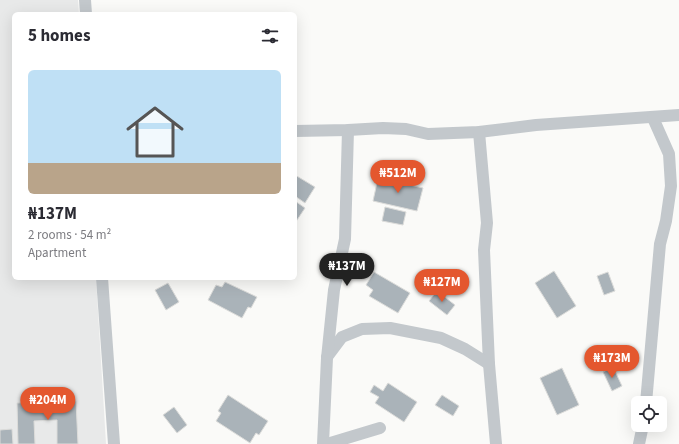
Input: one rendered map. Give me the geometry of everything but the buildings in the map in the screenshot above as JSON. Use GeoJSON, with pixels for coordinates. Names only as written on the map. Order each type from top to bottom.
{"type":"FeatureCollection","features":[{"type":"Feature","properties":{"kind":"street"},"geometry":{"type":"LineString","coordinates":[[85,0],[86,12]]}},
{"type":"Feature","properties":{"kind":"street"},"geometry":{"type":"LineString","coordinates":[[297,131],[406,128],[428,134],[479,132],[536,125],[679,115]]}},
{"type":"Feature","properties":{"kind":"street"},"geometry":{"type":"LineString","coordinates":[[647,396],[660,244],[666,221],[671,186],[669,154],[653,118]]}},
{"type":"Feature","properties":{"kind":"street"},"geometry":{"type":"LineString","coordinates":[[323,444],[327,358],[334,290],[345,239],[348,130]]}},
{"type":"Feature","properties":{"kind":"street"},"geometry":{"type":"LineString","coordinates":[[479,132],[487,223],[484,250],[489,364],[496,444]]}},
{"type":"Feature","properties":{"kind":"street"},"geometry":{"type":"LineString","coordinates":[[102,280],[114,444]]}},
{"type":"Feature","properties":{"kind":"street"},"geometry":{"type":"LineString","coordinates":[[327,358],[342,337],[362,329],[390,328],[441,338],[465,349],[489,364]]}},
{"type":"Feature","properties":{"kind":"street"},"geometry":{"type":"LineString","coordinates":[[327,444],[380,428]]}},
{"type":"Feature","properties":{"kind":"street"},"geometry":{"type":"LineString","coordinates":[[639,444],[642,432]]}},
{"type":"Feature","properties":{"kind":"shaded area"},"geometry":{"type":"Polygon","coordinates":[[[0,0],[78,0],[79,12],[12,12],[12,280],[96,280],[106,444],[0,444],[0,0]]]}}]}
